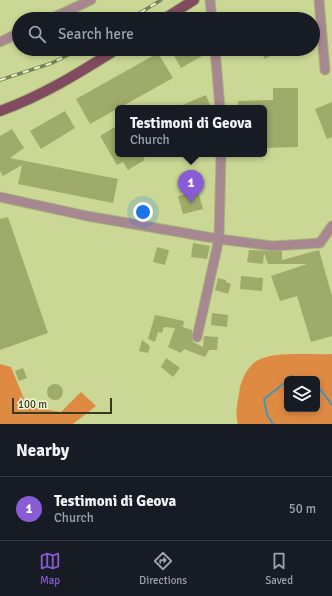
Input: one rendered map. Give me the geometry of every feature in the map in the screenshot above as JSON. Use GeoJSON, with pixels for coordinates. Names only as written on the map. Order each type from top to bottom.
{"type":"FeatureCollection","features":[{"type":"Feature","properties":{"kind":"main road"},"geometry":{"type":"LineString","coordinates":[[175,12],[194,0]]}},
{"type":"Feature","properties":{"kind":"main road"},"geometry":{"type":"LineString","coordinates":[[0,111],[55,87],[106,56]]}},
{"type":"Feature","properties":{"kind":"street"},"geometry":{"type":"LineString","coordinates":[[65,12],[91,0]]}},
{"type":"Feature","properties":{"kind":"street"},"geometry":{"type":"LineString","coordinates":[[210,0],[211,12]]}},
{"type":"Feature","properties":{"kind":"street"},"geometry":{"type":"LineString","coordinates":[[319,0],[325,70]]}},
{"type":"Feature","properties":{"kind":"street"},"geometry":{"type":"LineString","coordinates":[[0,42],[12,36]]}},
{"type":"Feature","properties":{"kind":"street"},"geometry":{"type":"LineString","coordinates":[[216,56],[220,105]]}},
{"type":"Feature","properties":{"kind":"street"},"geometry":{"type":"LineString","coordinates":[[197,337],[219,239],[221,157]]}},
{"type":"Feature","properties":{"kind":"street"},"geometry":{"type":"LineString","coordinates":[[0,197],[87,216],[219,239],[273,246],[320,243],[332,226]]}},
{"type":"Feature","properties":{"kind":"shaded area"},"geometry":{"type":"Polygon","coordinates":[[[294,354],[332,354],[332,424],[238,424],[237,409],[240,389],[247,370],[258,360],[265,357],[294,354]]]}},
{"type":"Feature","properties":{"kind":"shaded area"},"geometry":{"type":"Polygon","coordinates":[[[0,364],[11,367],[27,406],[61,412],[81,392],[96,406],[73,424],[0,424],[0,364]]]}},
{"type":"Feature","properties":{"kind":"building"},"geometry":{"type":"Polygon","coordinates":[[[153,56],[160,56],[173,78],[124,105],[115,105],[115,110],[90,124],[76,99],[153,56]]]}},
{"type":"Feature","properties":{"kind":"building"},"geometry":{"type":"Polygon","coordinates":[[[174,56],[202,56],[181,68],[174,56]]]}},
{"type":"Feature","properties":{"kind":"building"},"geometry":{"type":"Polygon","coordinates":[[[263,56],[270,56],[265,59],[263,56]]]}},
{"type":"Feature","properties":{"kind":"building"},"geometry":{"type":"Polygon","coordinates":[[[273,88],[298,88],[298,147],[267,148],[267,105],[238,105],[238,101],[273,100],[273,88]]]}},
{"type":"Feature","properties":{"kind":"building"},"geometry":{"type":"Polygon","coordinates":[[[206,95],[210,105],[182,105],[206,95]]]}},
{"type":"Feature","properties":{"kind":"building"},"geometry":{"type":"Polygon","coordinates":[[[332,102],[332,137],[327,139],[315,109],[332,102]]]}},
{"type":"Feature","properties":{"kind":"building"},"geometry":{"type":"Polygon","coordinates":[[[65,111],[75,128],[41,149],[30,131],[65,111]]]}},
{"type":"Feature","properties":{"kind":"building"},"geometry":{"type":"Polygon","coordinates":[[[115,127],[115,157],[143,157],[145,160],[128,170],[123,162],[117,165],[100,136],[115,127]]]}},
{"type":"Feature","properties":{"kind":"building"},"geometry":{"type":"Polygon","coordinates":[[[12,129],[24,148],[10,158],[118,179],[113,203],[18,184],[22,165],[3,176],[0,171],[0,136],[12,129]]]}},
{"type":"Feature","properties":{"kind":"building"},"geometry":{"type":"Polygon","coordinates":[[[198,191],[203,209],[183,214],[178,196],[198,191]]]}},
{"type":"Feature","properties":{"kind":"building"},"geometry":{"type":"Polygon","coordinates":[[[8,217],[48,333],[0,350],[0,219],[8,217]]]}},
{"type":"Feature","properties":{"kind":"building"},"geometry":{"type":"Polygon","coordinates":[[[193,243],[210,246],[207,259],[191,257],[193,243]]]}},
{"type":"Feature","properties":{"kind":"building"},"geometry":{"type":"Polygon","coordinates":[[[157,247],[169,250],[165,265],[153,262],[157,247]]]}},
{"type":"Feature","properties":{"kind":"building"},"geometry":{"type":"Polygon","coordinates":[[[249,250],[282,251],[282,260],[319,250],[332,296],[332,336],[311,342],[297,296],[280,301],[271,276],[307,264],[268,264],[264,253],[263,264],[247,262],[249,250]]]}},
{"type":"Feature","properties":{"kind":"building"},"geometry":{"type":"Polygon","coordinates":[[[241,276],[263,278],[262,291],[240,289],[241,276]]]}},
{"type":"Feature","properties":{"kind":"building"},"geometry":{"type":"Polygon","coordinates":[[[218,278],[226,280],[226,282],[231,284],[228,294],[215,290],[218,278]]]}},
{"type":"Feature","properties":{"kind":"building"},"geometry":{"type":"Polygon","coordinates":[[[212,313],[228,315],[227,327],[211,325],[212,313]]]}},
{"type":"Feature","properties":{"kind":"building"},"geometry":{"type":"Polygon","coordinates":[[[155,315],[184,321],[183,327],[192,330],[193,342],[203,347],[204,336],[218,337],[217,350],[209,350],[205,357],[184,349],[181,353],[168,347],[175,328],[164,327],[162,333],[158,332],[155,342],[148,339],[155,315]]]}},
{"type":"Feature","properties":{"kind":"building"},"geometry":{"type":"Polygon","coordinates":[[[142,340],[150,346],[148,353],[139,351],[142,340]]]}},
{"type":"Feature","properties":{"kind":"building"},"geometry":{"type":"Polygon","coordinates":[[[166,358],[180,368],[173,377],[161,367],[166,358]]]}},
{"type":"Feature","properties":{"kind":"building"},"geometry":{"type":"Polygon","coordinates":[[[23,368],[27,378],[19,381],[15,371],[23,368]]]}},
{"type":"Feature","properties":{"kind":"building"},"geometry":{"type":"Polygon","coordinates":[[[52,384],[58,384],[63,389],[61,398],[58,400],[52,400],[47,395],[47,389],[52,384]]]}},
{"type":"Feature","properties":{"kind":"waterway"},"geometry":{"type":"LineString","coordinates":[[273,424],[267,415],[264,399],[284,383]]}},
{"type":"Feature","properties":{"kind":"waterway"},"geometry":{"type":"LineString","coordinates":[[320,390],[332,405]]}},
{"type":"Feature","properties":{"kind":"railway"},"geometry":{"type":"LineString","coordinates":[[141,12],[161,0]]}},
{"type":"Feature","properties":{"kind":"railway"},"geometry":{"type":"LineString","coordinates":[[0,80],[52,63],[66,56]]}},
{"type":"Feature","properties":{"kind":"place","name":"Testimoni di Geova"},"geometry":{"type":"Point","coordinates":[191,203]}}]}
